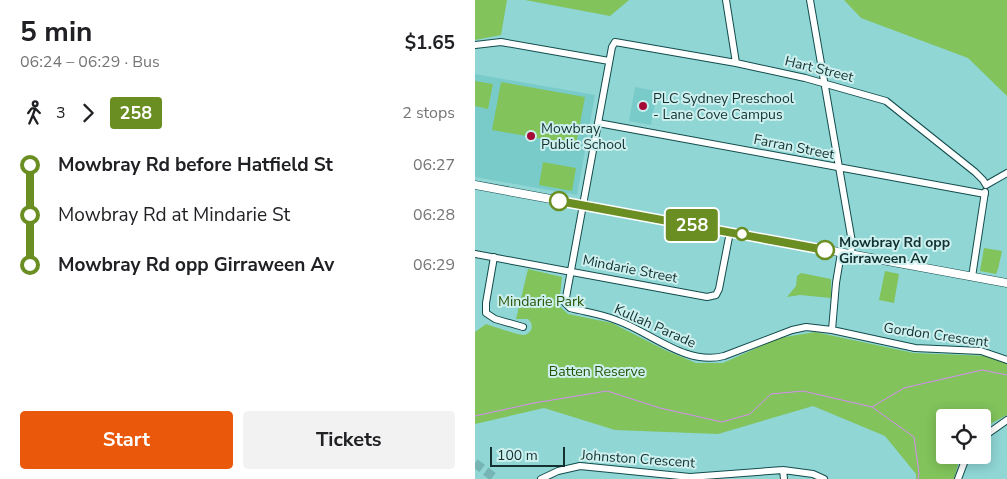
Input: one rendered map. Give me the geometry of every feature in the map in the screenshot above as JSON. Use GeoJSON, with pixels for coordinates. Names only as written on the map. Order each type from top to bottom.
{"type":"FeatureCollection","features":[{"type":"Feature","properties":{"kind":"main road"},"geometry":{"type":"LineString","coordinates":[[475,185],[1007,283]]}},
{"type":"Feature","properties":{"kind":"street"},"geometry":{"type":"LineString","coordinates":[[726,0],[736,63]]}},
{"type":"Feature","properties":{"kind":"street"},"geometry":{"type":"LineString","coordinates":[[811,0],[840,168],[851,242],[851,255]]}},
{"type":"Feature","properties":{"kind":"street"},"geometry":{"type":"LineString","coordinates":[[475,45],[501,42],[609,61]]}},
{"type":"Feature","properties":{"kind":"street","name":"Hart Street"},"geometry":{"type":"LineString","coordinates":[[615,42],[736,63],[826,83],[886,101],[975,172],[985,185]]}},
{"type":"Feature","properties":{"kind":"street","name":"Kullah Parade"},"geometry":{"type":"LineString","coordinates":[[615,42],[609,61],[565,303],[570,308],[616,320],[698,358],[725,356],[792,330],[806,327],[832,330]]}},
{"type":"Feature","properties":{"kind":"street","name":"Farran Street"},"geometry":{"type":"LineString","coordinates":[[598,123],[985,194]]}},
{"type":"Feature","properties":{"kind":"street"},"geometry":{"type":"LineString","coordinates":[[972,277],[985,185],[1007,173]]}},
{"type":"Feature","properties":{"kind":"street","name":"Mindarie Street"},"geometry":{"type":"LineString","coordinates":[[475,254],[707,297],[716,295],[719,289],[730,232]]}},
{"type":"Feature","properties":{"kind":"street"},"geometry":{"type":"LineString","coordinates":[[832,330],[835,283],[841,253]]}},
{"type":"Feature","properties":{"kind":"street"},"geometry":{"type":"LineString","coordinates":[[494,258],[486,303],[486,314],[495,320],[523,327]]}},
{"type":"Feature","properties":{"kind":"street","name":"Gordon Crescent"},"geometry":{"type":"LineString","coordinates":[[832,330],[915,348],[981,351],[1007,360]]}},
{"type":"Feature","properties":{"kind":"street"},"geometry":{"type":"LineString","coordinates":[[991,431],[1007,420]]}},
{"type":"Feature","properties":{"kind":"street"},"geometry":{"type":"LineString","coordinates":[[959,479],[964,464]]}},
{"type":"Feature","properties":{"kind":"street","name":"Johnston Crescent"},"geometry":{"type":"LineString","coordinates":[[541,479],[558,471],[580,466],[690,478],[783,470],[813,474],[825,479]]}},
{"type":"Feature","properties":{"kind":"street"},"geometry":{"type":"LineString","coordinates":[[783,470],[784,479]]}},
{"type":"Feature","properties":{"kind":"shaded area","name":"Mowbray Public School"},"geometry":{"type":"Polygon","coordinates":[[[475,74],[595,95],[577,195],[475,177],[475,74]]]}},
{"type":"Feature","properties":{"kind":"shaded area","name":"PLC Sydney Preschool - Lane Cove Campus"},"geometry":{"type":"Polygon","coordinates":[[[635,87],[657,91],[651,125],[629,121],[635,87]]]}},
{"type":"Feature","properties":{"kind":"green space"},"geometry":{"type":"Polygon","coordinates":[[[475,0],[507,0],[501,35],[475,40],[475,0]]]}},
{"type":"Feature","properties":{"kind":"green space"},"geometry":{"type":"Polygon","coordinates":[[[525,0],[629,0],[610,16],[525,0]]]}},
{"type":"Feature","properties":{"kind":"green space"},"geometry":{"type":"Polygon","coordinates":[[[844,0],[1007,0],[1007,96],[968,58],[861,18],[844,0]]]}},
{"type":"Feature","properties":{"kind":"green space"},"geometry":{"type":"Polygon","coordinates":[[[475,81],[493,84],[488,109],[475,106],[475,81]]]}},
{"type":"Feature","properties":{"kind":"green space"},"geometry":{"type":"Polygon","coordinates":[[[501,82],[585,97],[576,145],[492,130],[501,82]]]}},
{"type":"Feature","properties":{"kind":"green space"},"geometry":{"type":"Polygon","coordinates":[[[543,162],[576,168],[572,191],[539,185],[543,162]]]}},
{"type":"Feature","properties":{"kind":"green space"},"geometry":{"type":"Polygon","coordinates":[[[984,248],[1002,251],[996,274],[980,271],[984,248]]]}},
{"type":"Feature","properties":{"kind":"green space","name":"Batten Reserve"},"geometry":{"type":"Polygon","coordinates":[[[528,269],[562,277],[559,306],[568,314],[612,323],[665,350],[696,363],[723,363],[779,338],[815,332],[914,353],[990,356],[1007,364],[1007,415],[991,423],[991,409],[936,409],[936,464],[958,464],[954,479],[916,479],[916,474],[885,436],[813,406],[718,434],[615,430],[544,408],[475,424],[475,332],[486,324],[523,335],[530,331],[532,325],[528,319],[516,319],[528,269]]]}},
{"type":"Feature","properties":{"kind":"green space"},"geometry":{"type":"Polygon","coordinates":[[[885,271],[899,274],[894,303],[879,300],[885,271]]]}},
{"type":"Feature","properties":{"kind":"green space"},"geometry":{"type":"Polygon","coordinates":[[[801,273],[831,279],[831,298],[800,295],[787,297],[796,286],[797,276],[801,273]]]}},
{"type":"Feature","properties":{"kind":"waterway"},"geometry":{"type":"LineString","coordinates":[[475,416],[534,403],[607,391],[660,408],[722,422],[750,414],[771,394],[803,391],[872,407],[904,388],[982,370],[1007,375]]}},
{"type":"Feature","properties":{"kind":"waterway"},"geometry":{"type":"LineString","coordinates":[[872,407],[914,437],[919,473],[918,479]]}},
{"type":"Feature","properties":{"kind":"tunnel"},"geometry":{"type":"LineString","coordinates":[[475,463],[496,479]]}},
{"type":"Feature","properties":{"kind":"bus line","name":"258"},"geometry":{"type":"LineString","coordinates":[[559,201],[825,250]]}},
{"type":"Feature","properties":{"kind":"place","name":"PLC Sydney Preschool - Lane Cove Campus"},"geometry":{"type":"Point","coordinates":[643,106]}},
{"type":"Feature","properties":{"kind":"place","name":"Mowbray Public School"},"geometry":{"type":"Point","coordinates":[531,136]}},
{"type":"Feature","properties":{"kind":"place","name":"Mowbray Rd opp Girraween Av"},"geometry":{"type":"Point","coordinates":[825,250]}},
{"type":"Feature","properties":{"kind":"park label","name":"Mindarie Park"},"geometry":{"type":"Point","coordinates":[541,301]}}]}
